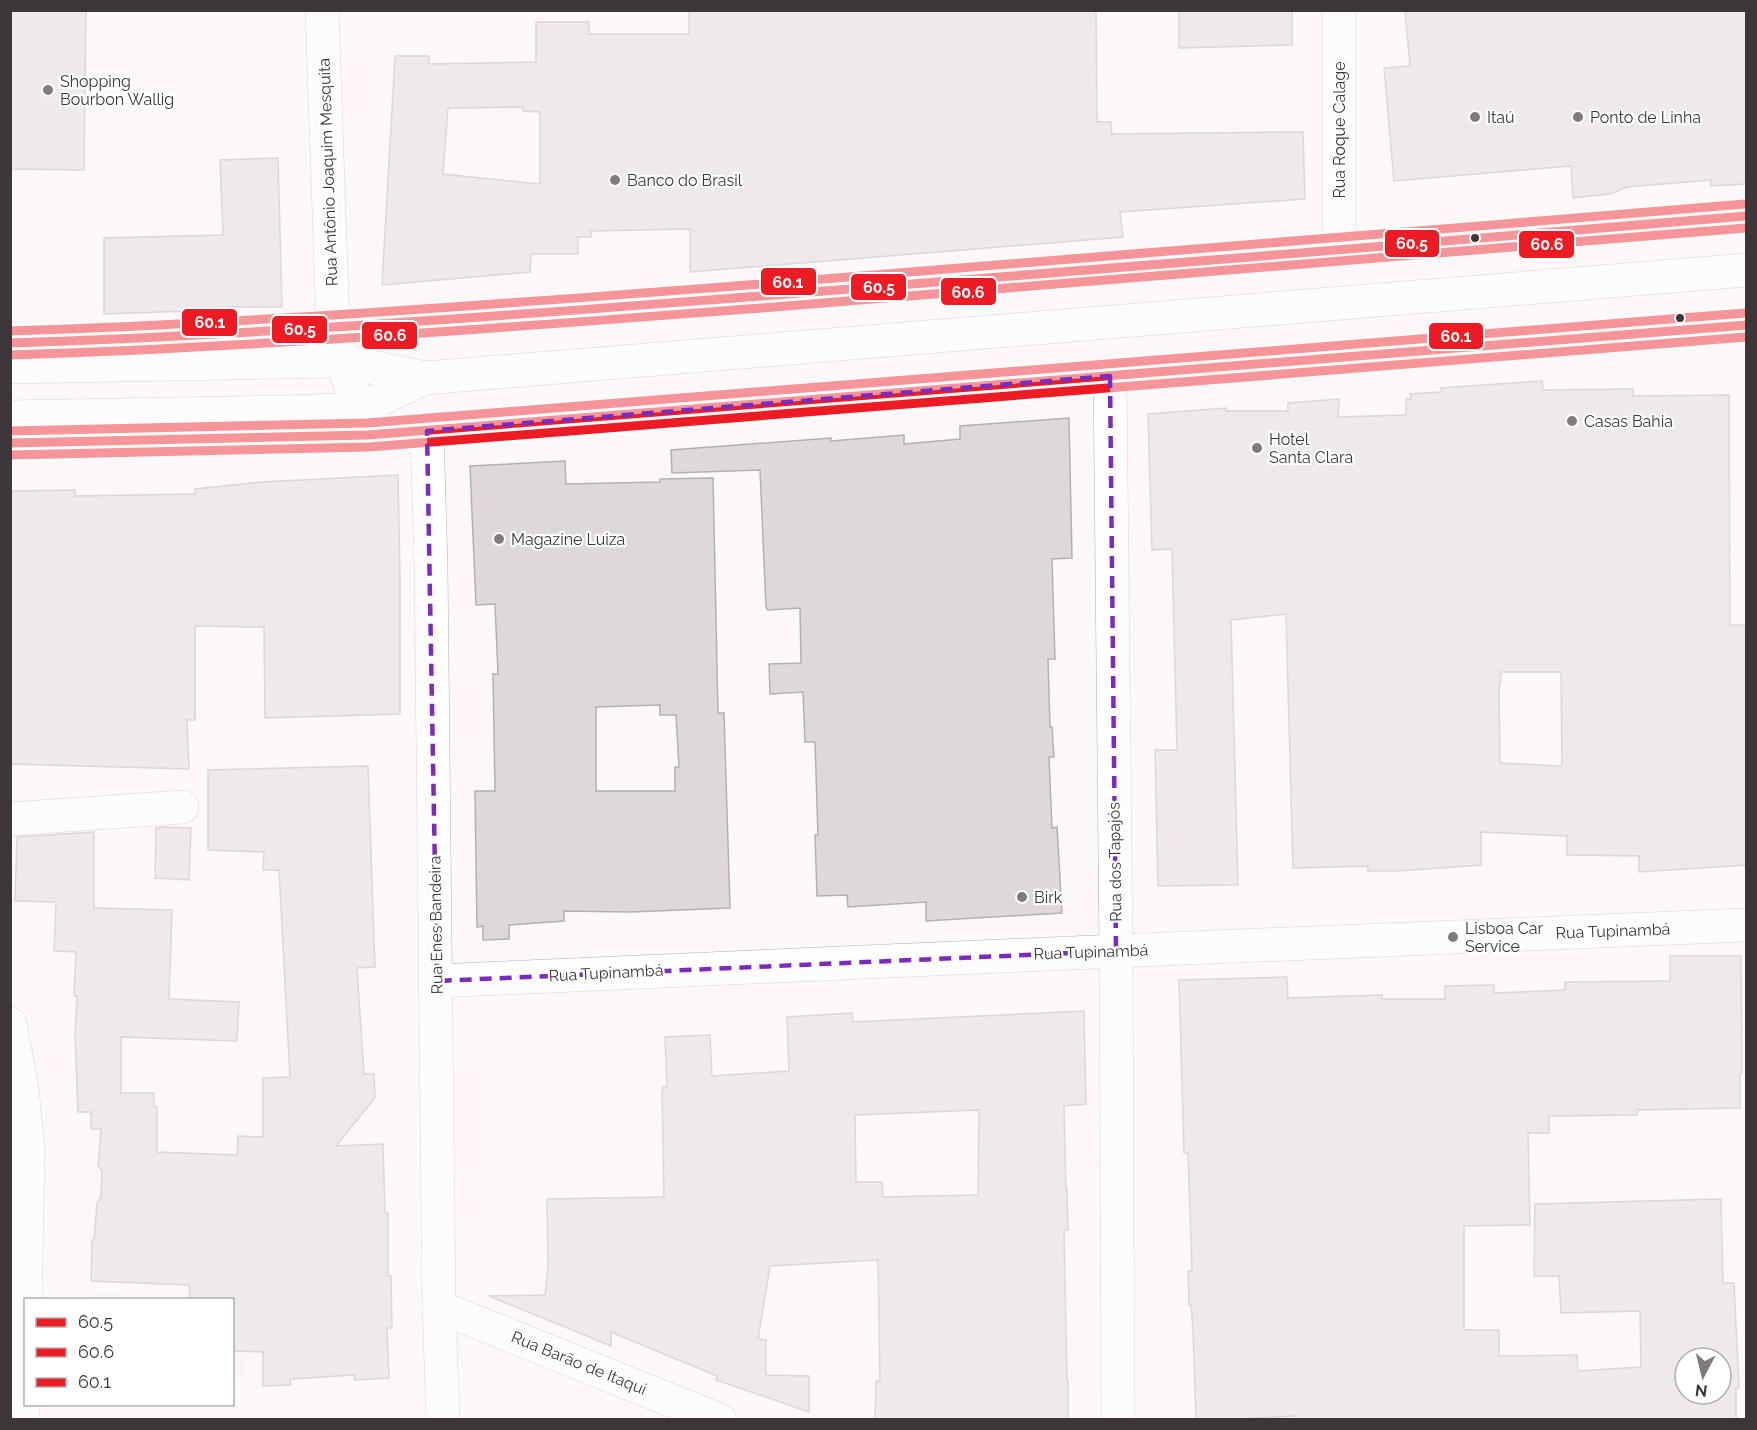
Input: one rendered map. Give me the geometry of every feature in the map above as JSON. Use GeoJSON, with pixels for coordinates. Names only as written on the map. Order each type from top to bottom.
{"type":"FeatureCollection","features":[{"type":"Feature","properties":{"kind":"street","name":"Rua Antônio Joaquim Mesquita"},"geometry":{"type":"LineString","coordinates":[[322,10],[333,328],[363,422]]}},
{"type":"Feature","properties":{"kind":"street","name":"Rua Roque Calage"},"geometry":{"type":"LineString","coordinates":[[1339,10],[1339,249]]}},
{"type":"Feature","properties":{"kind":"street"},"geometry":{"type":"LineString","coordinates":[[10,343],[95,341],[333,328],[907,285],[1746,216]]}},
{"type":"Feature","properties":{"kind":"street"},"geometry":{"type":"LineString","coordinates":[[10,367],[342,361],[425,378],[1746,270]]}},
{"type":"Feature","properties":{"kind":"street"},"geometry":{"type":"LineString","coordinates":[[10,417],[278,412],[427,431],[1746,325]]}},
{"type":"Feature","properties":{"kind":"street"},"geometry":{"type":"LineString","coordinates":[[333,328],[425,378]]}},
{"type":"Feature","properties":{"kind":"street","name":"Rua dos Tapajós"},"geometry":{"type":"LineString","coordinates":[[1110,376],[1118,1419]]}},
{"type":"Feature","properties":{"kind":"street"},"geometry":{"type":"LineString","coordinates":[[10,443],[363,422],[425,378]]}},
{"type":"Feature","properties":{"kind":"street","name":"Rua Enes Bandeira"},"geometry":{"type":"LineString","coordinates":[[427,431],[431,566],[442,1419]]}},
{"type":"Feature","properties":{"kind":"street"},"geometry":{"type":"LineString","coordinates":[[10,819],[182,807]]}},
{"type":"Feature","properties":{"kind":"street","name":"Rua Tupinambá"},"geometry":{"type":"LineString","coordinates":[[436,981],[1746,925]]}},
{"type":"Feature","properties":{"kind":"street"},"geometry":{"type":"LineString","coordinates":[[10,1024],[22,1088],[19,1198],[23,1419]]}},
{"type":"Feature","properties":{"kind":"street","name":"Rua Barão de Itaqui"},"geometry":{"type":"LineString","coordinates":[[439,1307],[720,1419]]}},
{"type":"Feature","properties":{"kind":"highlighted area"},"geometry":{"type":"Polygon","coordinates":[[[1110,376],[1116,951],[437,981],[427,431],[1110,376]]]}},
{"type":"Feature","properties":{"kind":"shaded area"},"geometry":{"type":"Polygon","coordinates":[[[89,1293],[246,1296],[246,1377],[234,1377],[234,1298],[89,1298],[89,1293]]]}},
{"type":"Feature","properties":{"kind":"building","name":"Shopping Bourbon Wallig"},"geometry":{"type":"Polygon","coordinates":[[[10,10],[86,10],[84,170],[10,169],[10,10]]]}},
{"type":"Feature","properties":{"kind":"building"},"geometry":{"type":"Polygon","coordinates":[[[689,10],[1096,10],[1097,122],[1111,122],[1112,134],[1303,132],[1305,199],[1120,212],[1123,237],[690,272],[690,229],[591,231],[591,237],[578,237],[578,254],[531,254],[530,272],[382,285],[395,56],[429,56],[429,64],[536,62],[536,22],[589,22],[589,34],[689,34],[689,10]],[[523,107],[448,108],[443,174],[540,184],[540,112],[523,111],[523,107]]]}},
{"type":"Feature","properties":{"kind":"building"},"geometry":{"type":"Polygon","coordinates":[[[1179,10],[1292,10],[1292,45],[1179,48],[1179,10]]]}},
{"type":"Feature","properties":{"kind":"building"},"geometry":{"type":"Polygon","coordinates":[[[1405,10],[1746,10],[1746,184],[1711,186],[1711,180],[1627,187],[1610,194],[1573,198],[1571,166],[1394,181],[1384,68],[1410,66],[1405,10]]]}},
{"type":"Feature","properties":{"kind":"building"},"geometry":{"type":"Polygon","coordinates":[[[278,158],[282,307],[216,307],[216,310],[104,314],[104,238],[223,235],[220,160],[278,158]]]}},
{"type":"Feature","properties":{"kind":"building"},"geometry":{"type":"Polygon","coordinates":[[[1542,381],[1543,390],[1633,389],[1633,396],[1729,395],[1730,625],[1746,625],[1746,865],[1639,872],[1639,856],[1567,855],[1567,836],[1481,832],[1481,865],[1398,871],[1368,871],[1368,866],[1293,868],[1286,614],[1231,620],[1238,885],[1158,886],[1155,750],[1177,750],[1172,549],[1152,550],[1148,414],[1226,408],[1226,411],[1288,411],[1288,403],[1339,399],[1338,417],[1406,415],[1406,399],[1411,399],[1410,394],[1441,392],[1441,388],[1542,381]],[[1501,672],[1499,685],[1500,763],[1562,766],[1561,672],[1501,672]]]}},
{"type":"Feature","properties":{"kind":"building"},"geometry":{"type":"Polygon","coordinates":[[[1069,418],[1072,558],[1052,559],[1055,659],[1048,659],[1050,727],[1052,727],[1054,757],[1049,757],[1052,828],[1057,827],[1062,913],[926,921],[926,902],[848,907],[847,895],[817,896],[815,742],[805,742],[803,692],[770,694],[769,664],[801,663],[800,608],[768,610],[766,607],[760,470],[672,473],[671,450],[904,435],[904,444],[960,439],[960,426],[1069,418]]]}},
{"type":"Feature","properties":{"kind":"building"},"geometry":{"type":"Polygon","coordinates":[[[565,461],[566,484],[660,482],[660,479],[713,478],[718,713],[724,713],[730,908],[630,912],[564,911],[564,921],[509,925],[509,939],[483,940],[483,926],[477,927],[475,791],[495,791],[493,674],[498,674],[495,604],[476,605],[470,466],[565,461]],[[660,705],[596,707],[596,791],[675,791],[675,767],[679,767],[676,715],[660,715],[660,705]]]}},
{"type":"Feature","properties":{"kind":"building"},"geometry":{"type":"Polygon","coordinates":[[[398,475],[400,714],[265,718],[264,627],[195,626],[195,720],[187,720],[189,769],[10,764],[10,491],[75,490],[75,496],[195,494],[195,489],[262,482],[398,475]]]}},
{"type":"Feature","properties":{"kind":"building"},"geometry":{"type":"Polygon","coordinates":[[[368,766],[375,967],[357,968],[364,1074],[374,1074],[375,1098],[336,1146],[383,1144],[385,1213],[388,1213],[388,1276],[391,1276],[392,1328],[387,1328],[389,1378],[355,1380],[354,1375],[290,1379],[291,1385],[263,1386],[263,1352],[234,1351],[234,1298],[190,1298],[189,1285],[91,1281],[92,1240],[94,1240],[97,1203],[101,1197],[102,1171],[98,1165],[101,1129],[91,1129],[91,1112],[78,1112],[75,1035],[77,996],[74,996],[76,952],[54,951],[56,902],[15,901],[17,837],[94,832],[94,908],[172,910],[169,999],[239,1002],[237,1041],[121,1037],[121,1093],[154,1093],[154,1107],[157,1107],[157,1152],[237,1155],[238,1136],[263,1137],[263,1078],[290,1077],[279,870],[263,870],[264,852],[208,850],[208,770],[368,766]]]}},
{"type":"Feature","properties":{"kind":"building"},"geometry":{"type":"Polygon","coordinates":[[[156,828],[191,828],[189,880],[155,878],[156,828]]]}},
{"type":"Feature","properties":{"kind":"building"},"geometry":{"type":"Polygon","coordinates":[[[1670,956],[1741,956],[1740,1108],[1637,1110],[1637,1115],[1549,1116],[1549,1133],[1528,1133],[1530,1225],[1464,1226],[1464,1330],[1499,1330],[1499,1356],[1577,1355],[1578,1371],[1641,1367],[1640,1311],[1561,1313],[1559,1276],[1534,1276],[1535,1204],[1721,1199],[1723,1283],[1734,1283],[1739,1388],[1736,1388],[1736,1419],[1294,1419],[1294,1416],[1196,1419],[1193,1329],[1191,1304],[1189,1305],[1188,1271],[1192,1271],[1188,1153],[1184,1153],[1179,980],[1287,977],[1288,998],[1382,995],[1382,999],[1445,999],[1445,986],[1494,985],[1494,993],[1565,990],[1565,982],[1670,981],[1670,956]]]}},
{"type":"Feature","properties":{"kind":"building"},"geometry":{"type":"Polygon","coordinates":[[[1084,1011],[1086,1104],[1064,1106],[1068,1230],[1064,1230],[1068,1419],[875,1419],[876,1381],[880,1381],[878,1260],[770,1266],[758,1339],[766,1340],[766,1375],[809,1376],[809,1412],[716,1380],[717,1376],[611,1332],[611,1346],[489,1296],[545,1295],[548,1268],[547,1199],[664,1197],[662,1090],[664,1090],[663,1087],[667,1087],[665,1037],[710,1035],[712,1076],[789,1071],[787,1017],[852,1013],[853,1022],[1084,1011]],[[979,1110],[855,1115],[856,1182],[882,1182],[883,1197],[978,1195],[979,1110]]]}},
{"type":"Feature","properties":{"kind":"transit line","name":"60.1"},"geometry":{"type":"LineString","coordinates":[[10,331],[292,318],[480,305],[1007,265],[1745,204]]}},
{"type":"Feature","properties":{"kind":"transit line","name":"60.5"},"geometry":{"type":"LineString","coordinates":[[10,343],[292,330],[480,317],[1007,277],[1746,216]]}},
{"type":"Feature","properties":{"kind":"transit line","name":"60.6"},"geometry":{"type":"LineString","coordinates":[[10,355],[292,342],[480,329],[1008,289],[1746,228]]}},
{"type":"Feature","properties":{"kind":"transit line","name":"60.1"},"geometry":{"type":"LineString","coordinates":[[10,431],[367,423],[1745,313]]}},
{"type":"Feature","properties":{"kind":"transit line","name":"60.5"},"geometry":{"type":"LineString","coordinates":[[10,443],[368,435],[1746,325]]}},
{"type":"Feature","properties":{"kind":"transit line","name":"60.6"},"geometry":{"type":"LineString","coordinates":[[10,455],[369,447],[1746,337]]}},
{"type":"Feature","properties":{"kind":"place","name":"Shopping Bourbon Wallig"},"geometry":{"type":"Point","coordinates":[48,90]}},
{"type":"Feature","properties":{"kind":"place","name":"Itaú"},"geometry":{"type":"Point","coordinates":[1475,117]}},
{"type":"Feature","properties":{"kind":"place","name":"Ponto de Linha"},"geometry":{"type":"Point","coordinates":[1578,117]}},
{"type":"Feature","properties":{"kind":"place","name":"Banco do Brasil"},"geometry":{"type":"Point","coordinates":[615,180]}},
{"type":"Feature","properties":{"kind":"place","name":"Casas Bahia"},"geometry":{"type":"Point","coordinates":[1572,421]}},
{"type":"Feature","properties":{"kind":"place","name":"Hotel Santa Clara"},"geometry":{"type":"Point","coordinates":[1257,448]}},
{"type":"Feature","properties":{"kind":"place","name":"Magazine Luiza"},"geometry":{"type":"Point","coordinates":[499,539]}},
{"type":"Feature","properties":{"kind":"place","name":"Birk"},"geometry":{"type":"Point","coordinates":[1022,897]}},
{"type":"Feature","properties":{"kind":"place","name":"Lisboa Car Service"},"geometry":{"type":"Point","coordinates":[1453,937]}}]}
